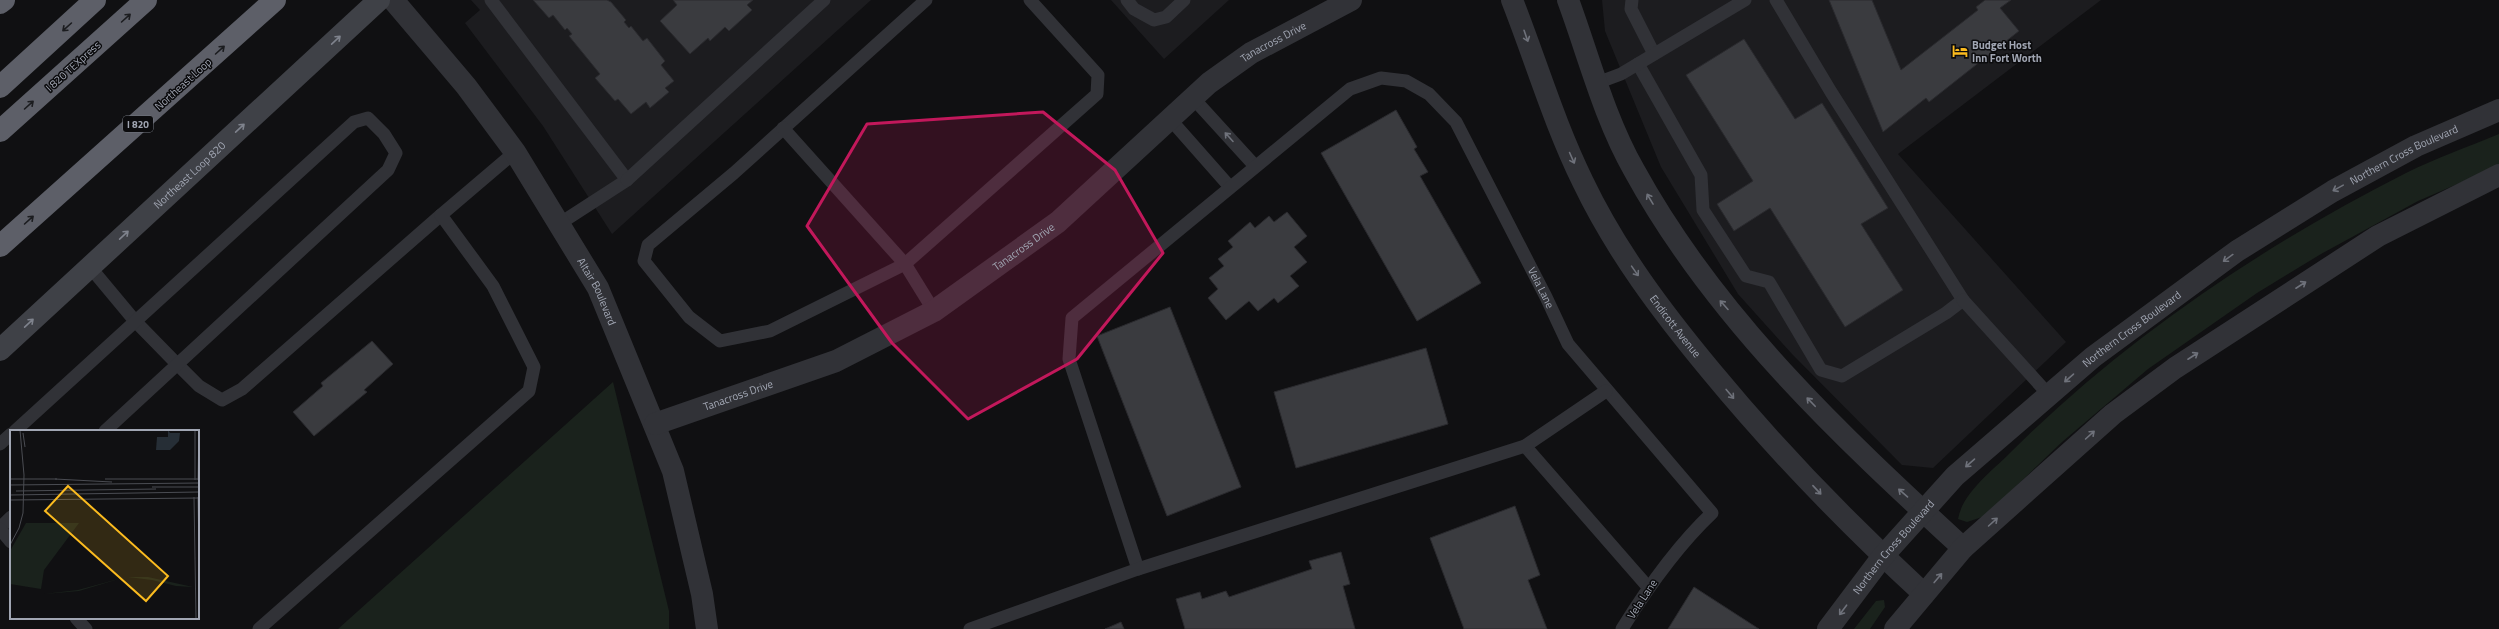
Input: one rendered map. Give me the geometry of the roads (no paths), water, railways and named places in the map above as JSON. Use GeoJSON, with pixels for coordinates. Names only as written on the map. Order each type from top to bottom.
{"type":"FeatureCollection","features":[{"type":"Feature","properties":{"kind":"highway"},"geometry":{"type":"LineString","coordinates":[[0,3],[4,0]]}},
{"type":"Feature","properties":{"kind":"highway"},"geometry":{"type":"LineString","coordinates":[[0,87],[95,0]]}},
{"type":"Feature","properties":{"kind":"highway","name":"I 820 TEXpress"},"geometry":{"type":"LineString","coordinates":[[0,131],[146,0]]}},
{"type":"Feature","properties":{"kind":"highway","name":"Northeast Loop"},"geometry":{"type":"LineString","coordinates":[[0,246],[275,0]]}},
{"type":"Feature","properties":{"kind":"main road","name":"Northeast Loop 820"},"geometry":{"type":"LineString","coordinates":[[0,350],[379,0]]}},
{"type":"Feature","properties":{"kind":"street","name":"Altair Boulevard"},"geometry":{"type":"LineString","coordinates":[[393,0],[466,86],[515,152],[598,288],[673,471],[702,594],[707,629]]}},
{"type":"Feature","properties":{"kind":"street","name":"Tanacross Drive"},"geometry":{"type":"LineString","coordinates":[[655,424],[836,361],[934,311],[1058,222],[1209,83],[1252,53],[1350,0]]}},
{"type":"Feature","properties":{"kind":"street","name":"Endicott Avenue"},"geometry":{"type":"LineString","coordinates":[[1512,0],[1554,120],[1583,183],[1618,245],[1672,323],[1759,430],[1883,556],[1924,594]]}},
{"type":"Feature","properties":{"kind":"street"},"geometry":{"type":"LineString","coordinates":[[1568,0],[1609,117],[1633,169],[1670,232],[1714,295],[1805,396],[1865,458],[1964,548]]}},
{"type":"Feature","properties":{"kind":"street","name":"Northern Cross Boulevard"},"geometry":{"type":"LineString","coordinates":[[1828,629],[1883,556],[1955,476],[2093,357],[2237,251],[2333,191],[2416,146],[2499,110]]}},
{"type":"Feature","properties":{"kind":"street"},"geometry":{"type":"LineString","coordinates":[[1896,629],[1964,548],[2113,414],[2175,368],[2378,236],[2499,175]]}},
{"type":"Feature","properties":{"kind":"lane"},"geometry":{"type":"LineString","coordinates":[[490,0],[627,180]]}},
{"type":"Feature","properties":{"kind":"lane"},"geometry":{"type":"LineString","coordinates":[[560,224],[627,180],[824,0]]}},
{"type":"Feature","properties":{"kind":"lane"},"geometry":{"type":"LineString","coordinates":[[926,0],[782,128],[734,173],[648,245],[644,261],[689,317],[720,341],[770,331],[905,264],[1097,94],[1098,75],[1030,0]]}},
{"type":"Feature","properties":{"kind":"lane"},"geometry":{"type":"LineString","coordinates":[[1127,0],[1134,8],[1154,20],[1166,17],[1184,0]]}},
{"type":"Feature","properties":{"kind":"lane"},"geometry":{"type":"LineString","coordinates":[[1632,0],[1631,9],[1654,54]]}},
{"type":"Feature","properties":{"kind":"lane"},"geometry":{"type":"LineString","coordinates":[[1597,83],[1621,74],[1745,0]]}},
{"type":"Feature","properties":{"kind":"lane"},"geometry":{"type":"LineString","coordinates":[[1776,0],[1835,99],[1963,300],[2050,395]]}},
{"type":"Feature","properties":{"kind":"lane"},"geometry":{"type":"LineString","coordinates":[[1638,64],[1701,175],[1703,210],[1746,276],[1768,282],[1821,370],[1842,376],[1946,313],[1963,300]]}},
{"type":"Feature","properties":{"kind":"lane","name":"Vela Lane"},"geometry":{"type":"LineString","coordinates":[[1138,569],[1070,359],[1072,318],[1350,89],[1381,78],[1406,81],[1429,94],[1456,122],[1546,297],[1568,344],[1606,391],[1712,513],[1689,535],[1648,587],[1622,629]]}},
{"type":"Feature","properties":{"kind":"lane"},"geometry":{"type":"LineString","coordinates":[[1193,98],[1255,166]]}},
{"type":"Feature","properties":{"kind":"lane"},"geometry":{"type":"LineString","coordinates":[[16,430],[354,122],[368,118],[384,134],[396,153],[388,170],[105,430]]}},
{"type":"Feature","properties":{"kind":"lane"},"geometry":{"type":"LineString","coordinates":[[1170,119],[1230,187]]}},
{"type":"Feature","properties":{"kind":"lane"},"geometry":{"type":"LineString","coordinates":[[782,128],[905,264],[934,311]]}},
{"type":"Feature","properties":{"kind":"lane"},"geometry":{"type":"LineString","coordinates":[[90,267],[135,321],[177,364],[199,386],[222,400],[242,389],[515,152]]}},
{"type":"Feature","properties":{"kind":"lane"},"geometry":{"type":"LineString","coordinates":[[259,629],[529,391],[534,367],[493,286],[441,215]]}},
{"type":"Feature","properties":{"kind":"lane"},"geometry":{"type":"LineString","coordinates":[[970,629],[1138,569],[1525,446],[1606,391]]}},
{"type":"Feature","properties":{"kind":"lane"},"geometry":{"type":"LineString","coordinates":[[0,444],[10,435]]}},
{"type":"Feature","properties":{"kind":"lane"},"geometry":{"type":"LineString","coordinates":[[1525,446],[1648,587]]}},
{"type":"Feature","properties":{"kind":"lane"},"geometry":{"type":"LineString","coordinates":[[10,518],[0,528],[10,541]]}},
{"type":"Feature","properties":{"kind":"lane"},"geometry":{"type":"LineString","coordinates":[[77,619],[86,629]]}},
{"type":"Feature","properties":{"kind":"place","name":"Budget Host Inn Fort Worth"},"geometry":{"type":"Point","coordinates":[1960,51]}}]}
